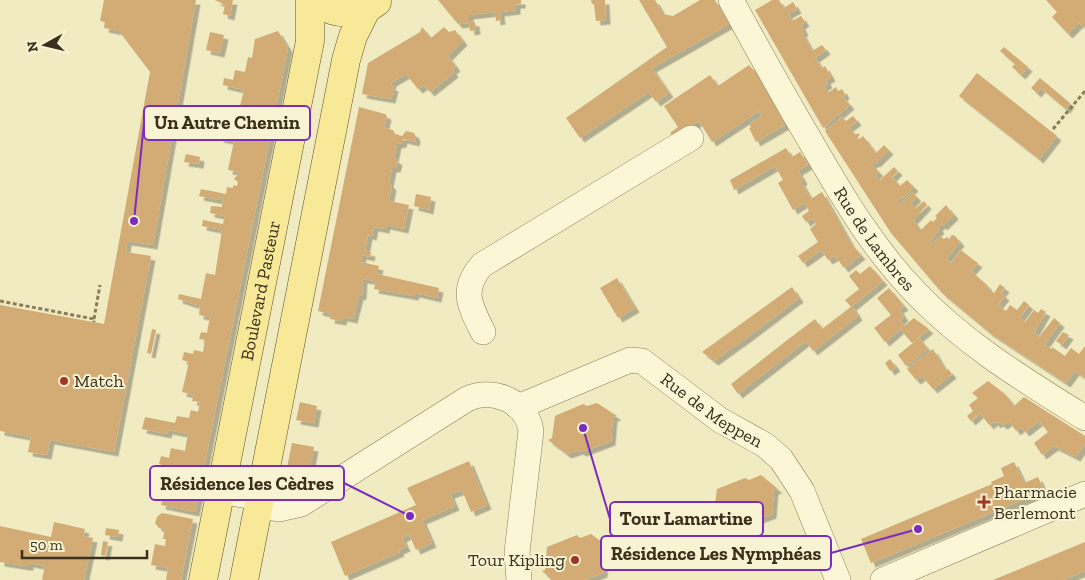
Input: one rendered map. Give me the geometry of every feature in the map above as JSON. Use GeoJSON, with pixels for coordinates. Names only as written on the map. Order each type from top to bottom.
{"type":"FeatureCollection","features":[{"type":"Feature","properties":{"kind":"main road","name":"Boulevard Pasteur"},"geometry":{"type":"LineString","coordinates":[[203,580],[310,41],[310,0]]}},
{"type":"Feature","properties":{"kind":"main road"},"geometry":{"type":"LineString","coordinates":[[315,0],[326,8],[339,12],[354,12],[373,4]]}},
{"type":"Feature","properties":{"kind":"main road"},"geometry":{"type":"LineString","coordinates":[[244,580],[346,60],[353,36],[373,4]]}},
{"type":"Feature","properties":{"kind":"street","name":"Rue de Lambres"},"geometry":{"type":"LineString","coordinates":[[731,0],[846,202],[892,266],[918,296],[958,332],[1015,374],[1085,418]]}},
{"type":"Feature","properties":{"kind":"street"},"geometry":{"type":"LineString","coordinates":[[483,332],[468,297],[473,275],[482,265],[690,138]]}},
{"type":"Feature","properties":{"kind":"street","name":"Rue de Meppen"},"geometry":{"type":"LineString","coordinates":[[518,407],[630,360],[642,361],[720,420],[765,445],[781,460],[802,491],[838,580]]}},
{"type":"Feature","properties":{"kind":"street"},"geometry":{"type":"LineString","coordinates":[[221,490],[279,509],[301,504],[474,396],[488,394],[498,396],[518,407],[528,417],[531,431],[517,552],[519,580]]}},
{"type":"Feature","properties":{"kind":"street"},"geometry":{"type":"LineString","coordinates":[[883,580],[1085,494]]}},
{"type":"Feature","properties":{"kind":"path"},"geometry":{"type":"LineString","coordinates":[[1053,129],[1085,92]]}},
{"type":"Feature","properties":{"kind":"path"},"geometry":{"type":"LineString","coordinates":[[0,301],[94,320],[100,285]]}},
{"type":"Feature","properties":{"kind":"building"},"geometry":{"type":"Polygon","coordinates":[[[104,0],[196,0],[153,245],[127,241],[126,252],[151,256],[114,452],[50,440],[47,455],[28,452],[31,437],[0,431],[0,305],[104,324],[150,72],[119,31],[104,28],[105,22],[100,21],[104,0]]]}},
{"type":"Feature","properties":{"kind":"building"},"geometry":{"type":"Polygon","coordinates":[[[215,0],[233,0],[230,16],[223,14],[225,5],[215,0]]]}},
{"type":"Feature","properties":{"kind":"building"},"geometry":{"type":"Polygon","coordinates":[[[438,0],[521,0],[521,4],[516,4],[516,10],[500,12],[501,20],[496,21],[495,12],[469,15],[469,21],[475,22],[476,30],[470,31],[469,23],[458,24],[438,0]]]}},
{"type":"Feature","properties":{"kind":"building"},"geometry":{"type":"Polygon","coordinates":[[[591,0],[605,0],[606,20],[596,21],[594,4],[592,4],[591,0]]]}},
{"type":"Feature","properties":{"kind":"building"},"geometry":{"type":"Polygon","coordinates":[[[639,0],[655,0],[663,14],[673,16],[700,0],[715,0],[729,24],[652,68],[669,93],[656,102],[649,92],[580,138],[566,118],[667,47],[639,0]]]}},
{"type":"Feature","properties":{"kind":"building"},"geometry":{"type":"Polygon","coordinates":[[[772,0],[779,0],[784,8],[793,2],[797,9],[788,14],[792,21],[801,16],[805,22],[801,25],[804,31],[802,33],[812,51],[822,45],[826,50],[815,58],[822,68],[825,66],[831,77],[826,80],[828,84],[824,86],[828,93],[836,87],[838,91],[842,89],[845,94],[843,97],[850,105],[823,128],[755,10],[772,0]]]}},
{"type":"Feature","properties":{"kind":"building"},"geometry":{"type":"Polygon","coordinates":[[[1046,0],[1085,0],[1085,28],[1079,23],[1068,34],[1052,17],[1057,12],[1046,0]]]}},
{"type":"Feature","properties":{"kind":"building"},"geometry":{"type":"Polygon","coordinates":[[[422,27],[431,38],[444,27],[449,32],[455,30],[463,41],[448,56],[456,67],[452,70],[454,73],[430,92],[424,85],[418,89],[406,74],[392,82],[391,86],[394,87],[391,99],[362,94],[368,63],[420,32],[422,27]]]}},
{"type":"Feature","properties":{"kind":"building"},"geometry":{"type":"Polygon","coordinates":[[[278,31],[288,48],[195,512],[161,505],[170,467],[159,464],[161,456],[169,458],[171,448],[185,451],[188,434],[168,430],[167,434],[142,429],[145,417],[175,423],[177,416],[189,418],[191,410],[198,412],[200,402],[192,401],[194,395],[182,392],[189,362],[182,360],[184,352],[193,354],[194,350],[203,352],[205,340],[199,339],[201,332],[207,333],[210,317],[199,315],[200,306],[178,299],[179,294],[201,299],[206,273],[215,275],[222,230],[202,226],[203,220],[223,224],[225,216],[210,213],[211,206],[222,207],[223,198],[220,197],[219,200],[199,196],[201,189],[226,194],[227,187],[233,188],[233,185],[237,186],[238,182],[234,179],[240,172],[228,170],[234,141],[219,138],[220,134],[224,135],[225,132],[237,135],[239,126],[235,126],[244,90],[223,85],[224,78],[233,80],[235,70],[245,72],[248,57],[252,58],[255,39],[278,31]]]}},
{"type":"Feature","properties":{"kind":"building"},"geometry":{"type":"Polygon","coordinates":[[[210,32],[224,35],[220,53],[206,50],[210,32]]]}},
{"type":"Feature","properties":{"kind":"building"},"geometry":{"type":"Polygon","coordinates":[[[1004,47],[1028,67],[1021,75],[1012,67],[1015,64],[1000,51],[1004,47]]]}},
{"type":"Feature","properties":{"kind":"building"},"geometry":{"type":"Polygon","coordinates":[[[749,65],[757,74],[785,125],[756,142],[749,124],[762,116],[759,111],[712,142],[699,121],[674,138],[670,133],[678,127],[664,106],[710,75],[718,86],[749,65]]]}},
{"type":"Feature","properties":{"kind":"building"},"geometry":{"type":"Polygon","coordinates":[[[977,73],[1057,136],[1039,159],[959,96],[977,73]]]}},
{"type":"Feature","properties":{"kind":"building"},"geometry":{"type":"Polygon","coordinates":[[[1040,78],[1070,103],[1066,109],[1041,88],[1037,93],[1031,88],[1040,78]]]}},
{"type":"Feature","properties":{"kind":"building"},"geometry":{"type":"Polygon","coordinates":[[[359,107],[385,114],[387,116],[384,128],[393,130],[395,134],[402,136],[406,131],[414,133],[416,137],[415,142],[403,139],[402,143],[397,144],[394,158],[398,161],[396,168],[392,168],[389,183],[392,186],[389,201],[409,205],[404,229],[386,225],[385,229],[374,227],[372,236],[368,235],[365,251],[371,252],[370,257],[362,255],[361,262],[379,266],[377,274],[439,288],[437,298],[415,293],[414,296],[374,289],[376,281],[363,279],[362,295],[359,296],[353,319],[343,317],[342,321],[330,319],[331,314],[318,311],[359,107]]]}},
{"type":"Feature","properties":{"kind":"building"},"geometry":{"type":"Polygon","coordinates":[[[853,116],[857,121],[849,127],[855,135],[858,133],[860,135],[857,138],[858,140],[863,136],[876,153],[884,145],[889,150],[877,162],[871,164],[879,172],[875,175],[880,180],[894,167],[898,171],[892,177],[900,186],[907,180],[914,187],[899,201],[896,201],[899,205],[912,192],[917,197],[911,203],[916,208],[924,201],[927,205],[913,220],[921,230],[931,220],[933,222],[937,218],[935,216],[946,205],[954,215],[943,226],[941,224],[938,227],[940,229],[930,241],[932,244],[940,236],[944,239],[947,237],[949,239],[952,235],[955,236],[960,242],[946,259],[951,263],[961,250],[978,263],[971,271],[988,286],[987,288],[994,293],[1000,284],[1005,288],[1001,293],[1005,296],[998,305],[1006,311],[1010,305],[1017,310],[1024,301],[1029,305],[1020,317],[1025,322],[1034,310],[1038,313],[1041,309],[1046,312],[1034,333],[1039,337],[1054,318],[1060,323],[1044,345],[1051,349],[1052,347],[1065,356],[1071,348],[1079,354],[1085,346],[1085,378],[1075,371],[1066,383],[990,333],[942,293],[891,233],[825,131],[842,117],[846,121],[853,116]]]}},
{"type":"Feature","properties":{"kind":"building"},"geometry":{"type":"Polygon","coordinates":[[[786,148],[792,157],[800,152],[808,165],[798,171],[803,180],[801,182],[811,199],[822,192],[851,244],[861,255],[844,268],[835,256],[828,260],[821,250],[803,263],[798,256],[818,242],[810,229],[816,224],[812,218],[806,222],[802,216],[809,211],[804,203],[793,210],[778,183],[783,180],[775,166],[734,190],[730,180],[786,148]]]}},
{"type":"Feature","properties":{"kind":"building"},"geometry":{"type":"Polygon","coordinates":[[[186,154],[200,157],[199,164],[184,162],[186,154]]]}},
{"type":"Feature","properties":{"kind":"building"},"geometry":{"type":"Polygon","coordinates":[[[416,194],[431,197],[429,210],[414,206],[416,194]]]}},
{"type":"Feature","properties":{"kind":"building"},"geometry":{"type":"Polygon","coordinates":[[[870,266],[883,281],[851,307],[845,300],[859,289],[849,276],[856,270],[860,274],[870,266]]]}},
{"type":"Feature","properties":{"kind":"building"},"geometry":{"type":"Polygon","coordinates":[[[617,278],[635,308],[618,318],[600,288],[617,278]]]}},
{"type":"Feature","properties":{"kind":"building"},"geometry":{"type":"Polygon","coordinates":[[[792,287],[799,298],[746,338],[714,361],[702,352],[792,287]]]}},
{"type":"Feature","properties":{"kind":"building"},"geometry":{"type":"Polygon","coordinates":[[[889,288],[904,306],[899,309],[904,317],[900,320],[904,326],[914,318],[929,329],[912,343],[900,329],[885,342],[874,328],[891,315],[877,298],[889,288]]]}},
{"type":"Feature","properties":{"kind":"building"},"geometry":{"type":"Polygon","coordinates":[[[852,306],[858,316],[813,351],[806,341],[738,394],[731,384],[786,341],[815,319],[822,329],[852,306]]]}},
{"type":"Feature","properties":{"kind":"building"},"geometry":{"type":"Polygon","coordinates":[[[152,329],[156,330],[151,354],[147,353],[152,329]]]}},
{"type":"Feature","properties":{"kind":"building"},"geometry":{"type":"Polygon","coordinates":[[[1063,332],[1069,335],[1062,345],[1056,341],[1063,332]]]}},
{"type":"Feature","properties":{"kind":"building"},"geometry":{"type":"Polygon","coordinates":[[[919,338],[928,349],[906,366],[898,355],[919,338]]]}},
{"type":"Feature","properties":{"kind":"building"},"geometry":{"type":"Polygon","coordinates":[[[933,349],[946,371],[948,369],[952,374],[933,389],[922,376],[916,380],[907,369],[933,349]]]}},
{"type":"Feature","properties":{"kind":"building"},"geometry":{"type":"Polygon","coordinates":[[[890,359],[896,367],[890,371],[885,363],[890,359]]]}},
{"type":"Feature","properties":{"kind":"building"},"geometry":{"type":"Polygon","coordinates":[[[988,381],[1005,394],[1014,406],[1024,397],[1085,436],[1085,444],[1076,457],[1054,446],[1042,455],[1034,443],[1048,432],[1039,421],[1025,432],[1021,427],[1016,431],[1009,421],[1003,425],[999,422],[996,424],[994,421],[989,425],[980,413],[971,421],[967,416],[973,411],[969,405],[978,398],[972,393],[988,381]]]}},
{"type":"Feature","properties":{"kind":"building"},"geometry":{"type":"Polygon","coordinates":[[[300,402],[317,406],[314,423],[296,420],[300,402]]]}},
{"type":"Feature","properties":{"kind":"building"},"geometry":{"type":"Polygon","coordinates":[[[597,403],[617,416],[613,417],[611,441],[582,452],[579,450],[567,454],[548,440],[552,438],[555,416],[583,404],[587,406],[597,403]]]}},
{"type":"Feature","properties":{"kind":"building"},"geometry":{"type":"Polygon","coordinates":[[[292,443],[314,447],[306,488],[300,491],[283,488],[292,443]]]}},
{"type":"Feature","properties":{"kind":"building"},"geometry":{"type":"Polygon","coordinates":[[[469,461],[487,505],[471,512],[462,490],[450,494],[455,506],[422,520],[432,543],[416,550],[409,534],[402,538],[406,547],[399,550],[400,552],[345,576],[331,542],[416,505],[407,488],[469,461]]]}},
{"type":"Feature","properties":{"kind":"building"},"geometry":{"type":"Polygon","coordinates":[[[1014,462],[1024,483],[1038,477],[1044,491],[871,563],[861,539],[992,484],[991,482],[1004,476],[1001,468],[1014,462]]]}},
{"type":"Feature","properties":{"kind":"building"},"geometry":{"type":"Polygon","coordinates":[[[761,475],[778,489],[774,490],[772,514],[743,525],[740,523],[728,528],[710,514],[714,512],[717,489],[745,478],[749,480],[761,475]]]}},
{"type":"Feature","properties":{"kind":"building"},"geometry":{"type":"Polygon","coordinates":[[[162,513],[193,519],[181,580],[166,580],[168,568],[151,565],[155,544],[165,546],[166,539],[163,539],[165,529],[159,528],[155,523],[157,517],[162,513]]]}},
{"type":"Feature","properties":{"kind":"building"},"geometry":{"type":"Polygon","coordinates":[[[54,522],[85,529],[83,536],[93,538],[84,580],[42,580],[45,566],[29,563],[29,566],[25,566],[0,562],[0,526],[51,537],[54,522]]]}},
{"type":"Feature","properties":{"kind":"building"},"geometry":{"type":"Polygon","coordinates":[[[106,528],[119,530],[118,537],[105,535],[106,528]]]}},
{"type":"Feature","properties":{"kind":"building","name":"Tour Kipling"},"geometry":{"type":"Polygon","coordinates":[[[591,534],[610,548],[605,550],[603,573],[585,580],[552,580],[542,571],[545,570],[547,547],[577,535],[580,538],[591,534]]]}},
{"type":"Feature","properties":{"kind":"building"},"geometry":{"type":"Polygon","coordinates":[[[103,541],[108,542],[105,556],[101,555],[103,541]]]}},
{"type":"Feature","properties":{"kind":"building"},"geometry":{"type":"Polygon","coordinates":[[[1085,542],[1085,571],[1063,580],[993,580],[1085,542]]]}},
{"type":"Feature","properties":{"kind":"place","name":"Un Autre Chemin"},"geometry":{"type":"Point","coordinates":[134,221]}},
{"type":"Feature","properties":{"kind":"place","name":"Match"},"geometry":{"type":"Point","coordinates":[64,381]}},
{"type":"Feature","properties":{"kind":"place","name":"Tour Lamartine"},"geometry":{"type":"Point","coordinates":[583,428]}},
{"type":"Feature","properties":{"kind":"place","name":"Pharmacie Berlemont"},"geometry":{"type":"Point","coordinates":[984,502]}},
{"type":"Feature","properties":{"kind":"place","name":"Résidence les Cèdres"},"geometry":{"type":"Point","coordinates":[410,516]}},
{"type":"Feature","properties":{"kind":"place","name":"Résidence Les Nymphéas"},"geometry":{"type":"Point","coordinates":[918,529]}},
{"type":"Feature","properties":{"kind":"place","name":"Tour Kipling"},"geometry":{"type":"Point","coordinates":[575,560]}}]}
